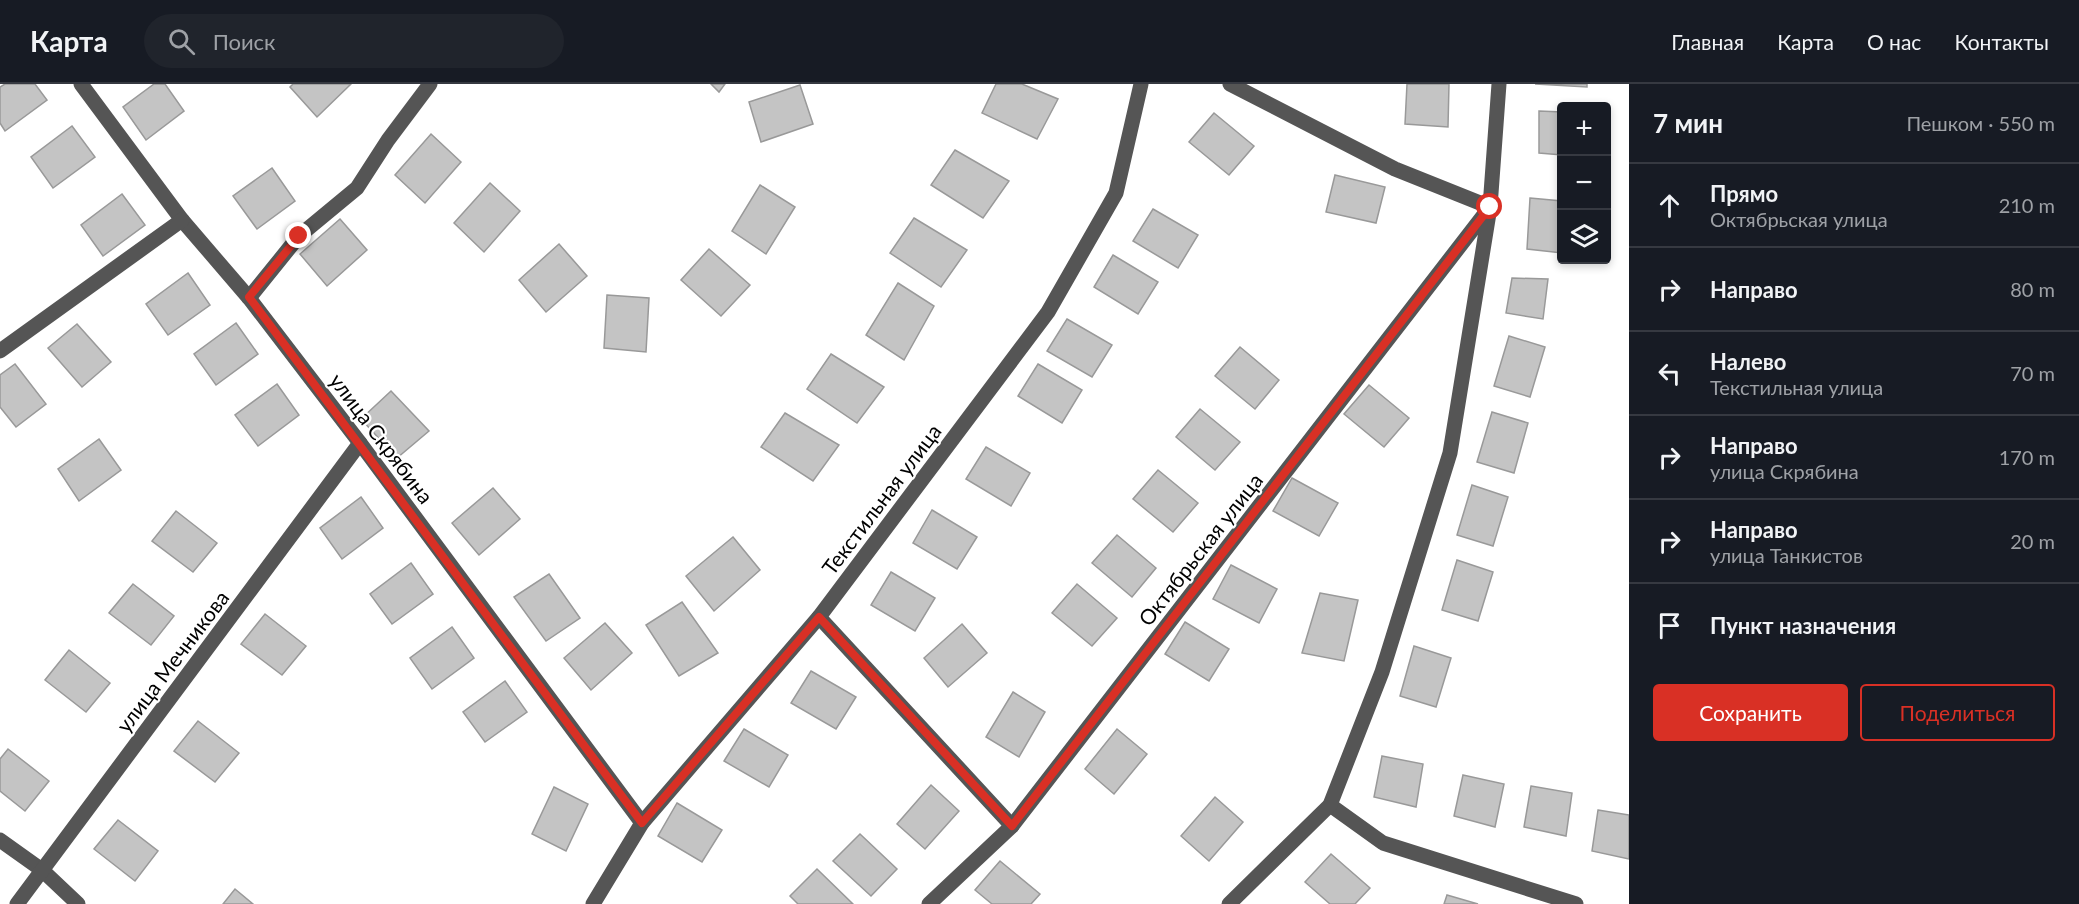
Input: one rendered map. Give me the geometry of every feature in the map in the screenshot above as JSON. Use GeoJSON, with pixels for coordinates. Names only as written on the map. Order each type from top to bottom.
{"type":"FeatureCollection","features":[{"type":"Feature","properties":{"kind":"street","name":"улица Скрябина"},"geometry":{"type":"LineString","coordinates":[[81,84],[182,220],[249,297],[360,443],[642,823]]}},
{"type":"Feature","properties":{"kind":"street"},"geometry":{"type":"LineString","coordinates":[[249,297],[299,236],[357,188],[388,140],[430,84]]}},
{"type":"Feature","properties":{"kind":"street","name":"Текстильная улица"},"geometry":{"type":"LineString","coordinates":[[593,904],[642,823],[819,617],[1048,312],[1116,193],[1141,84]]}},
{"type":"Feature","properties":{"kind":"street"},"geometry":{"type":"LineString","coordinates":[[1230,84],[1395,169],[1490,207]]}},
{"type":"Feature","properties":{"kind":"street"},"geometry":{"type":"LineString","coordinates":[[1229,904],[1330,805],[1382,672],[1450,453],[1490,207],[1499,84]]}},
{"type":"Feature","properties":{"kind":"street","name":"Октябрьская улица"},"geometry":{"type":"LineString","coordinates":[[929,904],[1012,826],[1490,207]]}},
{"type":"Feature","properties":{"kind":"street"},"geometry":{"type":"LineString","coordinates":[[0,351],[182,220]]}},
{"type":"Feature","properties":{"kind":"street","name":"улица Мечникова"},"geometry":{"type":"LineString","coordinates":[[17,904],[360,443]]}},
{"type":"Feature","properties":{"kind":"street"},"geometry":{"type":"LineString","coordinates":[[819,617],[1012,826]]}},
{"type":"Feature","properties":{"kind":"street"},"geometry":{"type":"LineString","coordinates":[[1330,805],[1383,843],[1576,904]]}},
{"type":"Feature","properties":{"kind":"street"},"geometry":{"type":"LineString","coordinates":[[0,840],[42,870],[78,904]]}},
{"type":"Feature","properties":{"kind":"building"},"geometry":{"type":"Polygon","coordinates":[[[5,84],[35,84],[47,100],[5,131],[0,123],[0,87],[5,84]]]}},
{"type":"Feature","properties":{"kind":"building"},"geometry":{"type":"Polygon","coordinates":[[[154,84],[165,84],[184,111],[146,140],[123,107],[154,84]]]}},
{"type":"Feature","properties":{"kind":"building"},"geometry":{"type":"Polygon","coordinates":[[[293,84],[351,84],[317,117],[290,87],[293,84]]]}},
{"type":"Feature","properties":{"kind":"building"},"geometry":{"type":"Polygon","coordinates":[[[711,84],[725,84],[719,92],[711,84]]]}},
{"type":"Feature","properties":{"kind":"building"},"geometry":{"type":"Polygon","coordinates":[[[996,84],[1022,84],[1058,99],[1037,139],[982,113],[996,84]]]}},
{"type":"Feature","properties":{"kind":"building"},"geometry":{"type":"Polygon","coordinates":[[[1407,84],[1449,84],[1448,127],[1405,124],[1407,84]]]}},
{"type":"Feature","properties":{"kind":"building"},"geometry":{"type":"Polygon","coordinates":[[[1535,84],[1587,84],[1587,87],[1535,84]]]}},
{"type":"Feature","properties":{"kind":"building"},"geometry":{"type":"Polygon","coordinates":[[[800,85],[813,124],[761,142],[749,102],[800,85]]]}},
{"type":"Feature","properties":{"kind":"building"},"geometry":{"type":"Polygon","coordinates":[[[1539,111],[1557,112],[1557,155],[1539,153],[1539,111]]]}},
{"type":"Feature","properties":{"kind":"building"},"geometry":{"type":"Polygon","coordinates":[[[1214,113],[1254,146],[1229,175],[1189,142],[1214,113]]]}},
{"type":"Feature","properties":{"kind":"building"},"geometry":{"type":"Polygon","coordinates":[[[72,126],[95,157],[53,188],[31,157],[72,126]]]}},
{"type":"Feature","properties":{"kind":"building"},"geometry":{"type":"Polygon","coordinates":[[[431,134],[461,162],[425,203],[395,175],[431,134]]]}},
{"type":"Feature","properties":{"kind":"building"},"geometry":{"type":"Polygon","coordinates":[[[955,150],[1009,181],[983,218],[931,185],[955,150]]]}},
{"type":"Feature","properties":{"kind":"building"},"geometry":{"type":"Polygon","coordinates":[[[272,168],[295,201],[257,229],[233,196],[272,168]]]}},
{"type":"Feature","properties":{"kind":"building"},"geometry":{"type":"Polygon","coordinates":[[[1335,175],[1385,187],[1376,223],[1326,212],[1335,175]]]}},
{"type":"Feature","properties":{"kind":"building"},"geometry":{"type":"Polygon","coordinates":[[[490,183],[520,211],[484,252],[454,223],[490,183]]]}},
{"type":"Feature","properties":{"kind":"building"},"geometry":{"type":"Polygon","coordinates":[[[760,185],[795,207],[766,254],[732,231],[760,185]]]}},
{"type":"Feature","properties":{"kind":"building"},"geometry":{"type":"Polygon","coordinates":[[[122,194],[145,225],[103,256],[81,225],[122,194]]]}},
{"type":"Feature","properties":{"kind":"building"},"geometry":{"type":"Polygon","coordinates":[[[1530,198],[1557,201],[1557,252],[1527,249],[1530,198]]]}},
{"type":"Feature","properties":{"kind":"building"},"geometry":{"type":"Polygon","coordinates":[[[1153,209],[1198,235],[1178,268],[1133,241],[1153,209]]]}},
{"type":"Feature","properties":{"kind":"building"},"geometry":{"type":"Polygon","coordinates":[[[914,218],[967,250],[941,287],[890,253],[914,218]]]}},
{"type":"Feature","properties":{"kind":"building"},"geometry":{"type":"Polygon","coordinates":[[[340,219],[367,250],[327,286],[300,254],[340,219]]]}},
{"type":"Feature","properties":{"kind":"building"},"geometry":{"type":"Polygon","coordinates":[[[559,244],[587,276],[546,312],[519,280],[559,244]]]}},
{"type":"Feature","properties":{"kind":"building"},"geometry":{"type":"Polygon","coordinates":[[[709,249],[750,285],[721,316],[681,280],[709,249]]]}},
{"type":"Feature","properties":{"kind":"building"},"geometry":{"type":"Polygon","coordinates":[[[1113,255],[1158,282],[1138,314],[1094,287],[1113,255]]]}},
{"type":"Feature","properties":{"kind":"building"},"geometry":{"type":"Polygon","coordinates":[[[188,273],[210,305],[168,335],[146,304],[188,273]]]}},
{"type":"Feature","properties":{"kind":"building"},"geometry":{"type":"Polygon","coordinates":[[[1512,278],[1548,279],[1543,319],[1506,313],[1512,278]]]}},
{"type":"Feature","properties":{"kind":"building"},"geometry":{"type":"Polygon","coordinates":[[[898,283],[934,306],[904,360],[866,335],[898,283]]]}},
{"type":"Feature","properties":{"kind":"building"},"geometry":{"type":"Polygon","coordinates":[[[607,295],[649,298],[646,352],[604,348],[607,295]]]}},
{"type":"Feature","properties":{"kind":"building"},"geometry":{"type":"Polygon","coordinates":[[[1067,319],[1112,345],[1092,377],[1047,351],[1067,319]]]}},
{"type":"Feature","properties":{"kind":"building"},"geometry":{"type":"Polygon","coordinates":[[[236,323],[258,354],[216,385],[194,354],[236,323]]]}},
{"type":"Feature","properties":{"kind":"building"},"geometry":{"type":"Polygon","coordinates":[[[77,324],[111,362],[82,387],[48,348],[77,324]]]}},
{"type":"Feature","properties":{"kind":"building"},"geometry":{"type":"Polygon","coordinates":[[[1509,336],[1545,347],[1530,397],[1494,386],[1509,336]]]}},
{"type":"Feature","properties":{"kind":"building"},"geometry":{"type":"Polygon","coordinates":[[[1240,347],[1279,380],[1255,409],[1215,376],[1240,347]]]}},
{"type":"Feature","properties":{"kind":"building"},"geometry":{"type":"Polygon","coordinates":[[[831,354],[884,387],[857,423],[807,389],[831,354]]]}},
{"type":"Feature","properties":{"kind":"building"},"geometry":{"type":"Polygon","coordinates":[[[15,364],[46,404],[16,427],[0,407],[0,375],[15,364]]]}},
{"type":"Feature","properties":{"kind":"building"},"geometry":{"type":"Polygon","coordinates":[[[1038,364],[1082,390],[1062,423],[1018,396],[1038,364]]]}},
{"type":"Feature","properties":{"kind":"building"},"geometry":{"type":"Polygon","coordinates":[[[277,384],[299,415],[258,446],[235,415],[277,384]]]}},
{"type":"Feature","properties":{"kind":"building"},"geometry":{"type":"Polygon","coordinates":[[[1369,385],[1409,418],[1384,447],[1344,414],[1369,385]]]}},
{"type":"Feature","properties":{"kind":"building"},"geometry":{"type":"Polygon","coordinates":[[[391,391],[429,431],[397,458],[361,419],[391,391]]]}},
{"type":"Feature","properties":{"kind":"building"},"geometry":{"type":"Polygon","coordinates":[[[1200,409],[1240,442],[1215,470],[1176,437],[1200,409]]]}},
{"type":"Feature","properties":{"kind":"building"},"geometry":{"type":"Polygon","coordinates":[[[1492,412],[1528,423],[1514,473],[1477,462],[1492,412]]]}},
{"type":"Feature","properties":{"kind":"building"},"geometry":{"type":"Polygon","coordinates":[[[785,413],[839,445],[813,481],[761,447],[785,413]]]}},
{"type":"Feature","properties":{"kind":"building"},"geometry":{"type":"Polygon","coordinates":[[[99,439],[121,470],[79,501],[58,469],[99,439]]]}},
{"type":"Feature","properties":{"kind":"building"},"geometry":{"type":"Polygon","coordinates":[[[986,447],[1030,473],[1011,506],[966,479],[986,447]]]}},
{"type":"Feature","properties":{"kind":"building"},"geometry":{"type":"Polygon","coordinates":[[[1158,470],[1198,503],[1173,532],[1133,499],[1158,470]]]}},
{"type":"Feature","properties":{"kind":"building"},"geometry":{"type":"Polygon","coordinates":[[[1292,478],[1338,503],[1319,536],[1273,511],[1292,478]]]}},
{"type":"Feature","properties":{"kind":"building"},"geometry":{"type":"Polygon","coordinates":[[[1472,485],[1508,497],[1493,546],[1457,535],[1472,485]]]}},
{"type":"Feature","properties":{"kind":"building"},"geometry":{"type":"Polygon","coordinates":[[[493,488],[520,519],[479,555],[452,523],[493,488]]]}},
{"type":"Feature","properties":{"kind":"building"},"geometry":{"type":"Polygon","coordinates":[[[361,497],[383,528],[342,559],[320,528],[361,497]]]}},
{"type":"Feature","properties":{"kind":"building"},"geometry":{"type":"Polygon","coordinates":[[[932,510],[977,537],[957,569],[913,543],[932,510]]]}},
{"type":"Feature","properties":{"kind":"building"},"geometry":{"type":"Polygon","coordinates":[[[176,511],[217,543],[193,572],[152,541],[176,511]]]}},
{"type":"Feature","properties":{"kind":"building"},"geometry":{"type":"Polygon","coordinates":[[[1117,535],[1156,568],[1132,597],[1092,563],[1117,535]]]}},
{"type":"Feature","properties":{"kind":"building"},"geometry":{"type":"Polygon","coordinates":[[[733,537],[760,570],[714,611],[686,576],[733,537]]]}},
{"type":"Feature","properties":{"kind":"building"},"geometry":{"type":"Polygon","coordinates":[[[1457,560],[1493,572],[1478,621],[1442,610],[1457,560]]]}},
{"type":"Feature","properties":{"kind":"building"},"geometry":{"type":"Polygon","coordinates":[[[411,563],[433,594],[392,624],[370,594],[411,563]]]}},
{"type":"Feature","properties":{"kind":"building"},"geometry":{"type":"Polygon","coordinates":[[[1231,565],[1277,589],[1259,623],[1213,599],[1231,565]]]}},
{"type":"Feature","properties":{"kind":"building"},"geometry":{"type":"Polygon","coordinates":[[[891,572],[935,598],[915,631],[871,605],[891,572]]]}},
{"type":"Feature","properties":{"kind":"building"},"geometry":{"type":"Polygon","coordinates":[[[549,574],[580,618],[546,641],[514,597],[549,574]]]}},
{"type":"Feature","properties":{"kind":"building"},"geometry":{"type":"Polygon","coordinates":[[[133,584],[174,616],[151,645],[109,613],[133,584]]]}},
{"type":"Feature","properties":{"kind":"building"},"geometry":{"type":"Polygon","coordinates":[[[1077,584],[1117,618],[1092,646],[1052,613],[1077,584]]]}},
{"type":"Feature","properties":{"kind":"building"},"geometry":{"type":"Polygon","coordinates":[[[1320,593],[1358,600],[1344,661],[1302,653],[1320,593]]]}},
{"type":"Feature","properties":{"kind":"building"},"geometry":{"type":"Polygon","coordinates":[[[682,602],[718,653],[679,676],[646,625],[682,602]]]}},
{"type":"Feature","properties":{"kind":"building"},"geometry":{"type":"Polygon","coordinates":[[[265,614],[306,646],[282,675],[241,644],[265,614]]]}},
{"type":"Feature","properties":{"kind":"building"},"geometry":{"type":"Polygon","coordinates":[[[1185,622],[1229,649],[1209,681],[1165,654],[1185,622]]]}},
{"type":"Feature","properties":{"kind":"building"},"geometry":{"type":"Polygon","coordinates":[[[605,623],[632,653],[591,690],[564,658],[605,623]]]}},
{"type":"Feature","properties":{"kind":"building"},"geometry":{"type":"Polygon","coordinates":[[[962,624],[987,653],[948,687],[924,658],[962,624]]]}},
{"type":"Feature","properties":{"kind":"building"},"geometry":{"type":"Polygon","coordinates":[[[452,627],[474,658],[432,689],[410,658],[452,627]]]}},
{"type":"Feature","properties":{"kind":"building"},"geometry":{"type":"Polygon","coordinates":[[[1414,646],[1451,658],[1436,707],[1400,696],[1414,646]]]}},
{"type":"Feature","properties":{"kind":"building"},"geometry":{"type":"Polygon","coordinates":[[[69,650],[110,683],[86,712],[45,680],[69,650]]]}},
{"type":"Feature","properties":{"kind":"building"},"geometry":{"type":"Polygon","coordinates":[[[811,671],[856,697],[836,729],[791,703],[811,671]]]}},
{"type":"Feature","properties":{"kind":"building"},"geometry":{"type":"Polygon","coordinates":[[[505,681],[527,712],[485,742],[463,712],[505,681]]]}},
{"type":"Feature","properties":{"kind":"building"},"geometry":{"type":"Polygon","coordinates":[[[1013,692],[1045,712],[1019,757],[986,737],[1013,692]]]}},
{"type":"Feature","properties":{"kind":"building"},"geometry":{"type":"Polygon","coordinates":[[[198,721],[239,753],[215,782],[174,751],[198,721]]]}},
{"type":"Feature","properties":{"kind":"building"},"geometry":{"type":"Polygon","coordinates":[[[744,729],[788,755],[769,787],[724,761],[744,729]]]}},
{"type":"Feature","properties":{"kind":"building"},"geometry":{"type":"Polygon","coordinates":[[[1117,729],[1147,754],[1114,794],[1085,769],[1117,729]]]}},
{"type":"Feature","properties":{"kind":"building"},"geometry":{"type":"Polygon","coordinates":[[[8,749],[49,781],[25,811],[0,791],[0,759],[8,749]]]}},
{"type":"Feature","properties":{"kind":"building"},"geometry":{"type":"Polygon","coordinates":[[[1382,756],[1423,764],[1416,807],[1374,797],[1382,756]]]}},
{"type":"Feature","properties":{"kind":"building"},"geometry":{"type":"Polygon","coordinates":[[[1463,775],[1504,784],[1495,827],[1454,816],[1463,775]]]}},
{"type":"Feature","properties":{"kind":"building"},"geometry":{"type":"Polygon","coordinates":[[[931,785],[959,811],[925,849],[897,824],[931,785]]]}},
{"type":"Feature","properties":{"kind":"building"},"geometry":{"type":"Polygon","coordinates":[[[1531,786],[1572,793],[1566,836],[1524,827],[1531,786]]]}},
{"type":"Feature","properties":{"kind":"building"},"geometry":{"type":"Polygon","coordinates":[[[554,787],[588,804],[566,851],[532,834],[554,787]]]}},
{"type":"Feature","properties":{"kind":"building"},"geometry":{"type":"Polygon","coordinates":[[[1215,797],[1243,822],[1209,861],[1181,836],[1215,797]]]}},
{"type":"Feature","properties":{"kind":"building"},"geometry":{"type":"Polygon","coordinates":[[[677,803],[722,830],[702,862],[658,836],[677,803]]]}},
{"type":"Feature","properties":{"kind":"building"},"geometry":{"type":"Polygon","coordinates":[[[1598,810],[1629,815],[1629,859],[1592,851],[1598,810]]]}},
{"type":"Feature","properties":{"kind":"building"},"geometry":{"type":"Polygon","coordinates":[[[118,820],[158,851],[135,881],[94,849],[118,820]]]}},
{"type":"Feature","properties":{"kind":"building"},"geometry":{"type":"Polygon","coordinates":[[[860,834],[897,869],[871,896],[833,861],[860,834]]]}},
{"type":"Feature","properties":{"kind":"building"},"geometry":{"type":"Polygon","coordinates":[[[1331,854],[1370,888],[1355,904],[1330,904],[1305,882],[1331,854]]]}},
{"type":"Feature","properties":{"kind":"building"},"geometry":{"type":"Polygon","coordinates":[[[1000,861],[1040,894],[1031,904],[992,904],[975,890],[1000,861]]]}},
{"type":"Feature","properties":{"kind":"building"},"geometry":{"type":"Polygon","coordinates":[[[817,869],[853,904],[798,904],[790,896],[817,869]]]}},
{"type":"Feature","properties":{"kind":"building"},"geometry":{"type":"Polygon","coordinates":[[[235,889],[253,904],[223,904],[235,889]]]}},
{"type":"Feature","properties":{"kind":"building"},"geometry":{"type":"Polygon","coordinates":[[[1447,895],[1478,904],[1444,904],[1447,895]]]}},
{"type":"Feature","properties":{"kind":"route"},"geometry":{"type":"LineString","coordinates":[[299,236],[249,297],[642,823],[819,617],[1012,826],[1490,207]]}}]}
